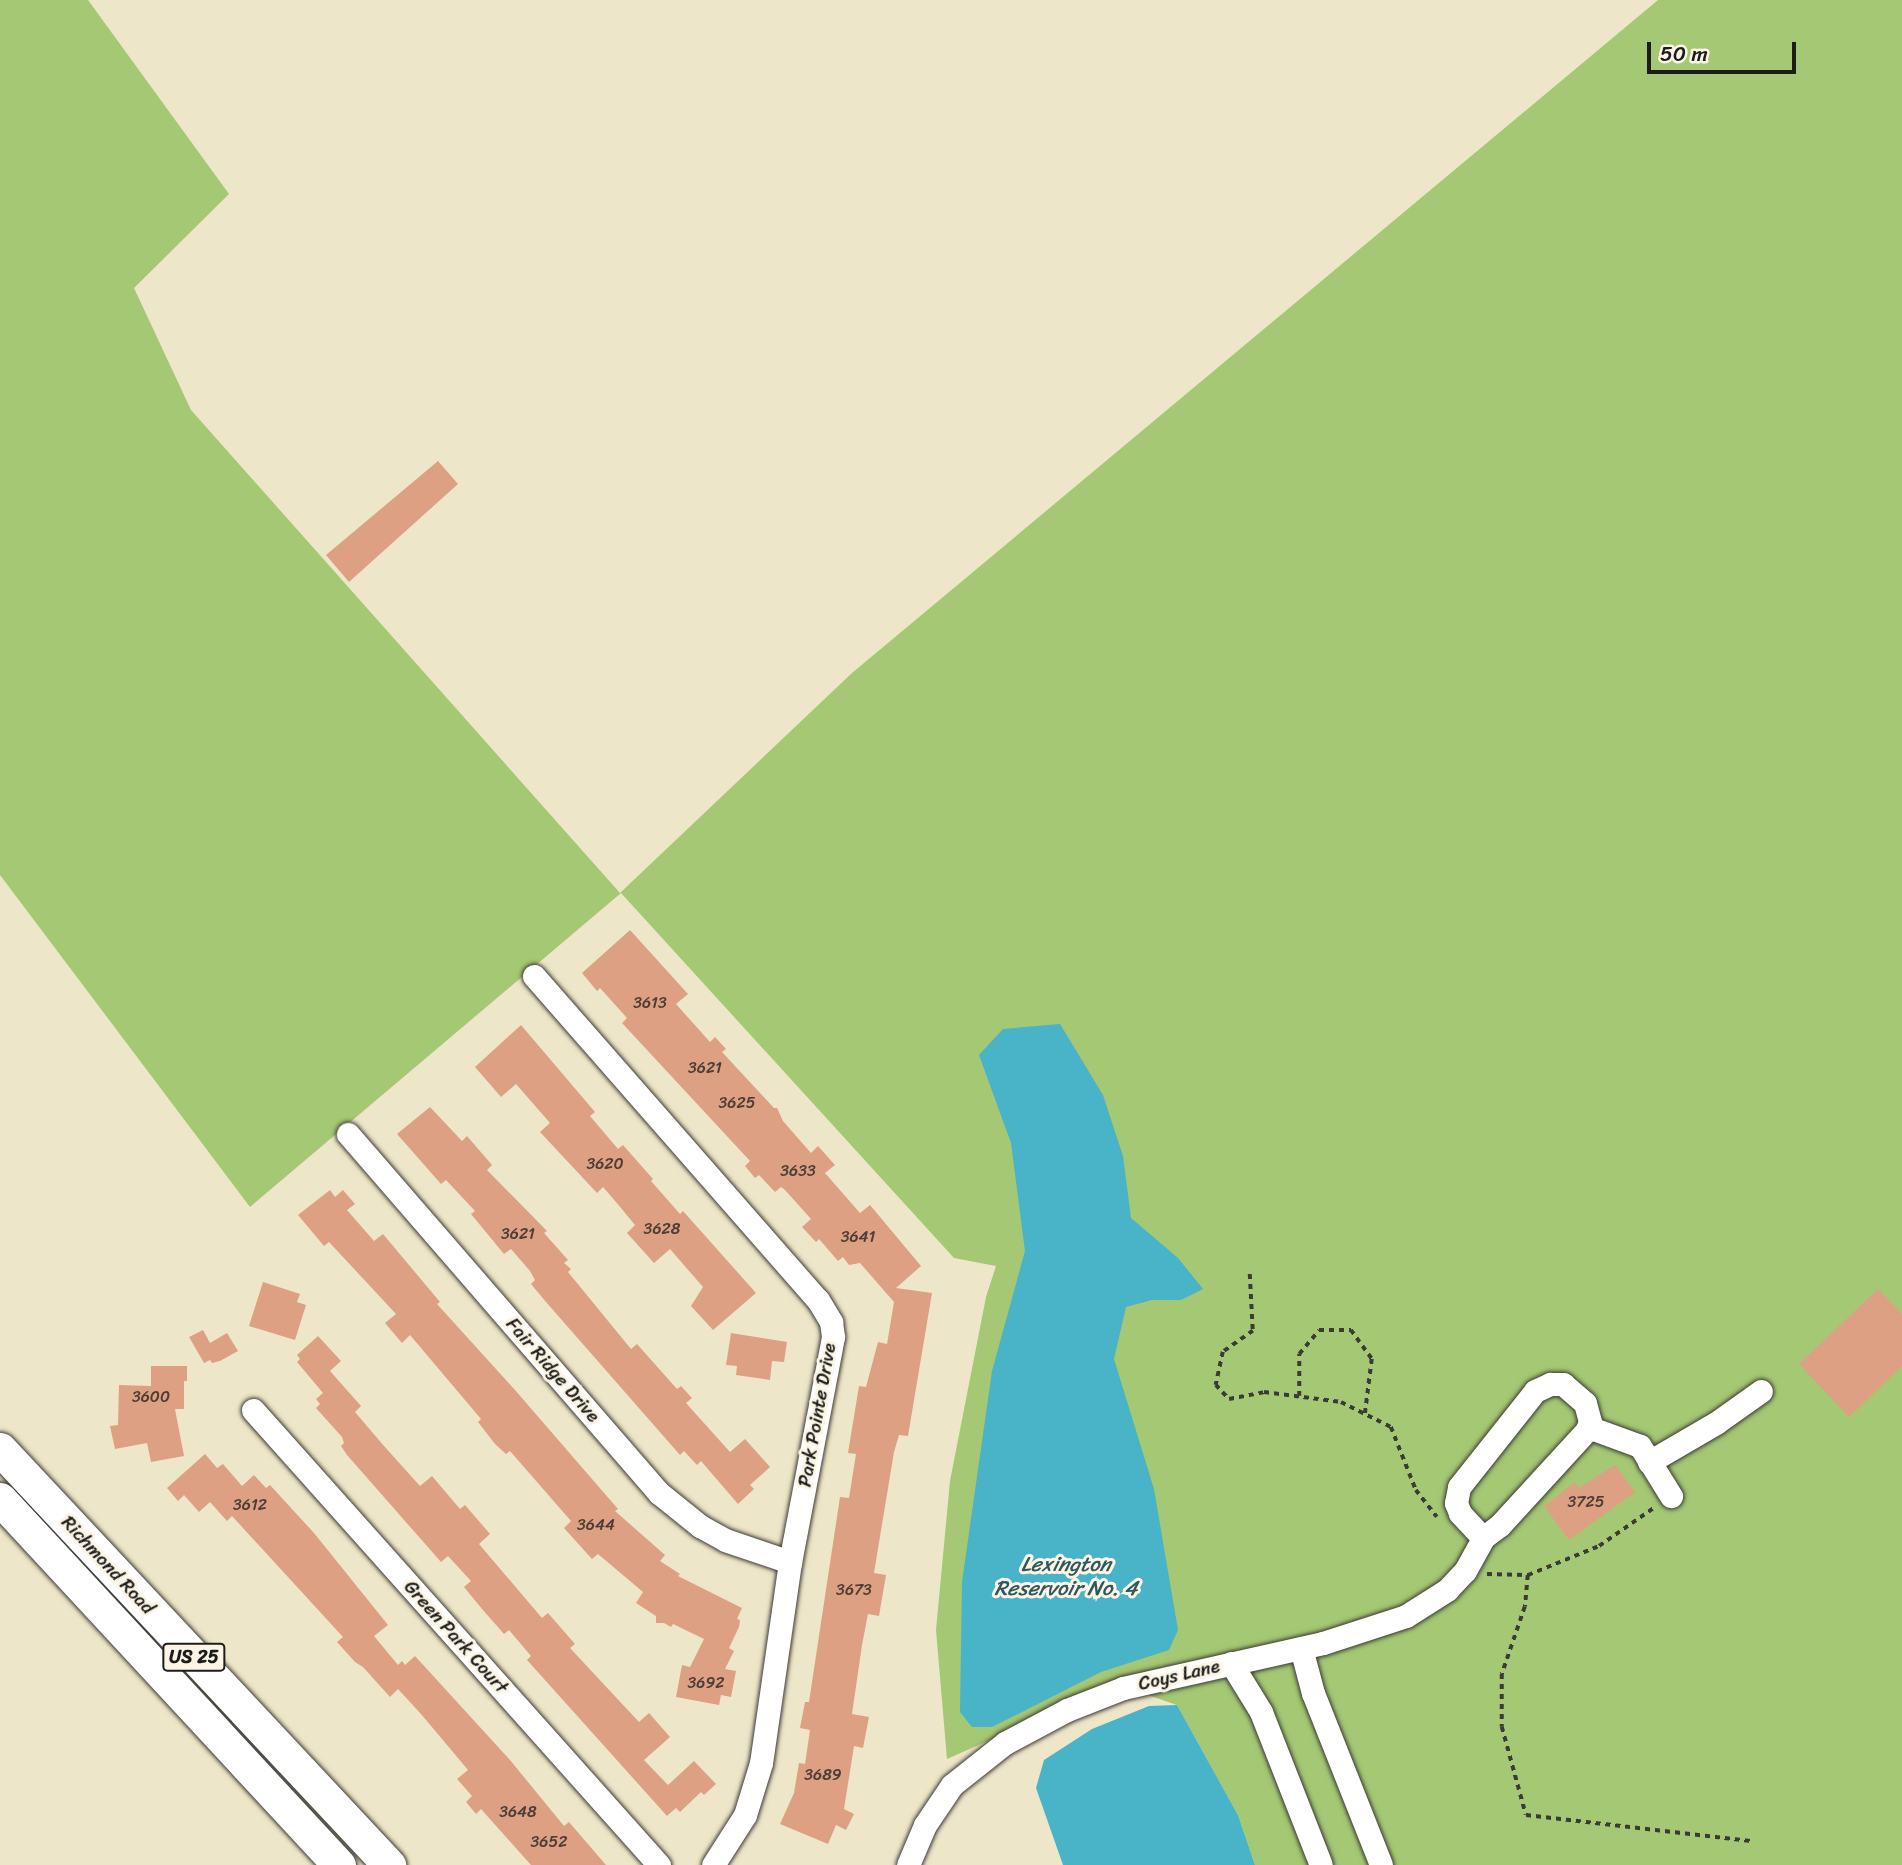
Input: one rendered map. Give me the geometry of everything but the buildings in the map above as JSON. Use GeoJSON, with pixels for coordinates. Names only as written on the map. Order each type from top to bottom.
{"type":"FeatureCollection","features":[{"type":"Feature","properties":{"kind":"highway","name":"Richmond Road"},"geometry":{"type":"LineString","coordinates":[[0,1448],[389,1865]]}},
{"type":"Feature","properties":{"kind":"highway","name":"Richmond Road"},"geometry":{"type":"LineString","coordinates":[[0,1499],[339,1865]]}},
{"type":"Feature","properties":{"kind":"street","name":"Park Pointe Drive"},"geometry":{"type":"LineString","coordinates":[[534,976],[818,1300],[831,1322],[833,1337],[790,1562],[761,1763],[745,1815],[713,1865]]}},
{"type":"Feature","properties":{"kind":"street","name":"Fair Ridge Drive"},"geometry":{"type":"LineString","coordinates":[[348,1134],[659,1493],[700,1526],[725,1540],[790,1562]]}},
{"type":"Feature","properties":{"kind":"street"},"geometry":{"type":"LineString","coordinates":[[1550,1384],[1563,1384],[1575,1391],[1585,1403],[1588,1427],[1580,1442],[1500,1525],[1483,1538],[1460,1513],[1456,1503],[1459,1488],[1535,1391],[1550,1384]]}},
{"type":"Feature","properties":{"kind":"street"},"geometry":{"type":"LineString","coordinates":[[1650,1462],[1716,1423],[1761,1391]]}},
{"type":"Feature","properties":{"kind":"street","name":"Green Park Court"},"geometry":{"type":"LineString","coordinates":[[253,1410],[659,1865]]}},
{"type":"Feature","properties":{"kind":"street"},"geometry":{"type":"LineString","coordinates":[[1588,1427],[1640,1446],[1671,1496]]}},
{"type":"Feature","properties":{"kind":"street","name":"Coys Lane"},"geometry":{"type":"LineString","coordinates":[[908,1865],[925,1825],[952,1784],[1005,1743],[1096,1698],[1174,1674],[1301,1648],[1406,1616],[1447,1590],[1465,1571],[1483,1538]]}},
{"type":"Feature","properties":{"kind":"street"},"geometry":{"type":"LineString","coordinates":[[1301,1648],[1313,1693],[1381,1865]]}},
{"type":"Feature","properties":{"kind":"street"},"geometry":{"type":"LineString","coordinates":[[1231,1662],[1261,1712],[1321,1865]]}},
{"type":"Feature","properties":{"kind":"path"},"geometry":{"type":"LineString","coordinates":[[1250,1274],[1253,1331],[1223,1352],[1216,1385],[1229,1399],[1264,1392],[1341,1402],[1391,1427],[1416,1490],[1445,1527]]}},
{"type":"Feature","properties":{"kind":"path"},"geometry":{"type":"LineString","coordinates":[[1299,1397],[1299,1354],[1319,1330],[1351,1330],[1372,1359],[1365,1415]]}},
{"type":"Feature","properties":{"kind":"path"},"geometry":{"type":"LineString","coordinates":[[1465,1571],[1475,1574],[1528,1575],[1599,1546],[1671,1496]]}},
{"type":"Feature","properties":{"kind":"path"},"geometry":{"type":"LineString","coordinates":[[1528,1575],[1525,1607],[1502,1674],[1502,1727],[1526,1815],[1750,1841]]}},
{"type":"Feature","properties":{"kind":"green space"},"geometry":{"type":"Polygon","coordinates":[[[0,0],[88,0],[229,194],[134,288],[191,410],[620,893],[852,673],[1658,0],[1902,0],[1902,1865],[1255,1865],[1238,1815],[1177,1705],[1116,1684],[947,1759],[936,1630],[950,1481],[986,1297],[996,1266],[954,1258],[621,893],[250,1207],[0,875],[0,0]]]}},
{"type":"Feature","properties":{"kind":"water","name":"Lexington Reservoir No. 4"},"geometry":{"type":"Polygon","coordinates":[[[1060,1024],[1103,1095],[1123,1156],[1131,1218],[1178,1258],[1203,1289],[1181,1300],[1152,1300],[1126,1307],[1114,1359],[1154,1489],[1178,1630],[1169,1650],[1101,1672],[992,1727],[972,1727],[960,1712],[962,1582],[992,1371],[1025,1251],[1011,1143],[979,1055],[1003,1029],[1060,1024]]]}},
{"type":"Feature","properties":{"kind":"water"},"geometry":{"type":"Polygon","coordinates":[[[1177,1705],[1238,1815],[1255,1865],[1063,1865],[1036,1788],[1044,1760],[1092,1729],[1149,1706],[1177,1705]]]}}]}
